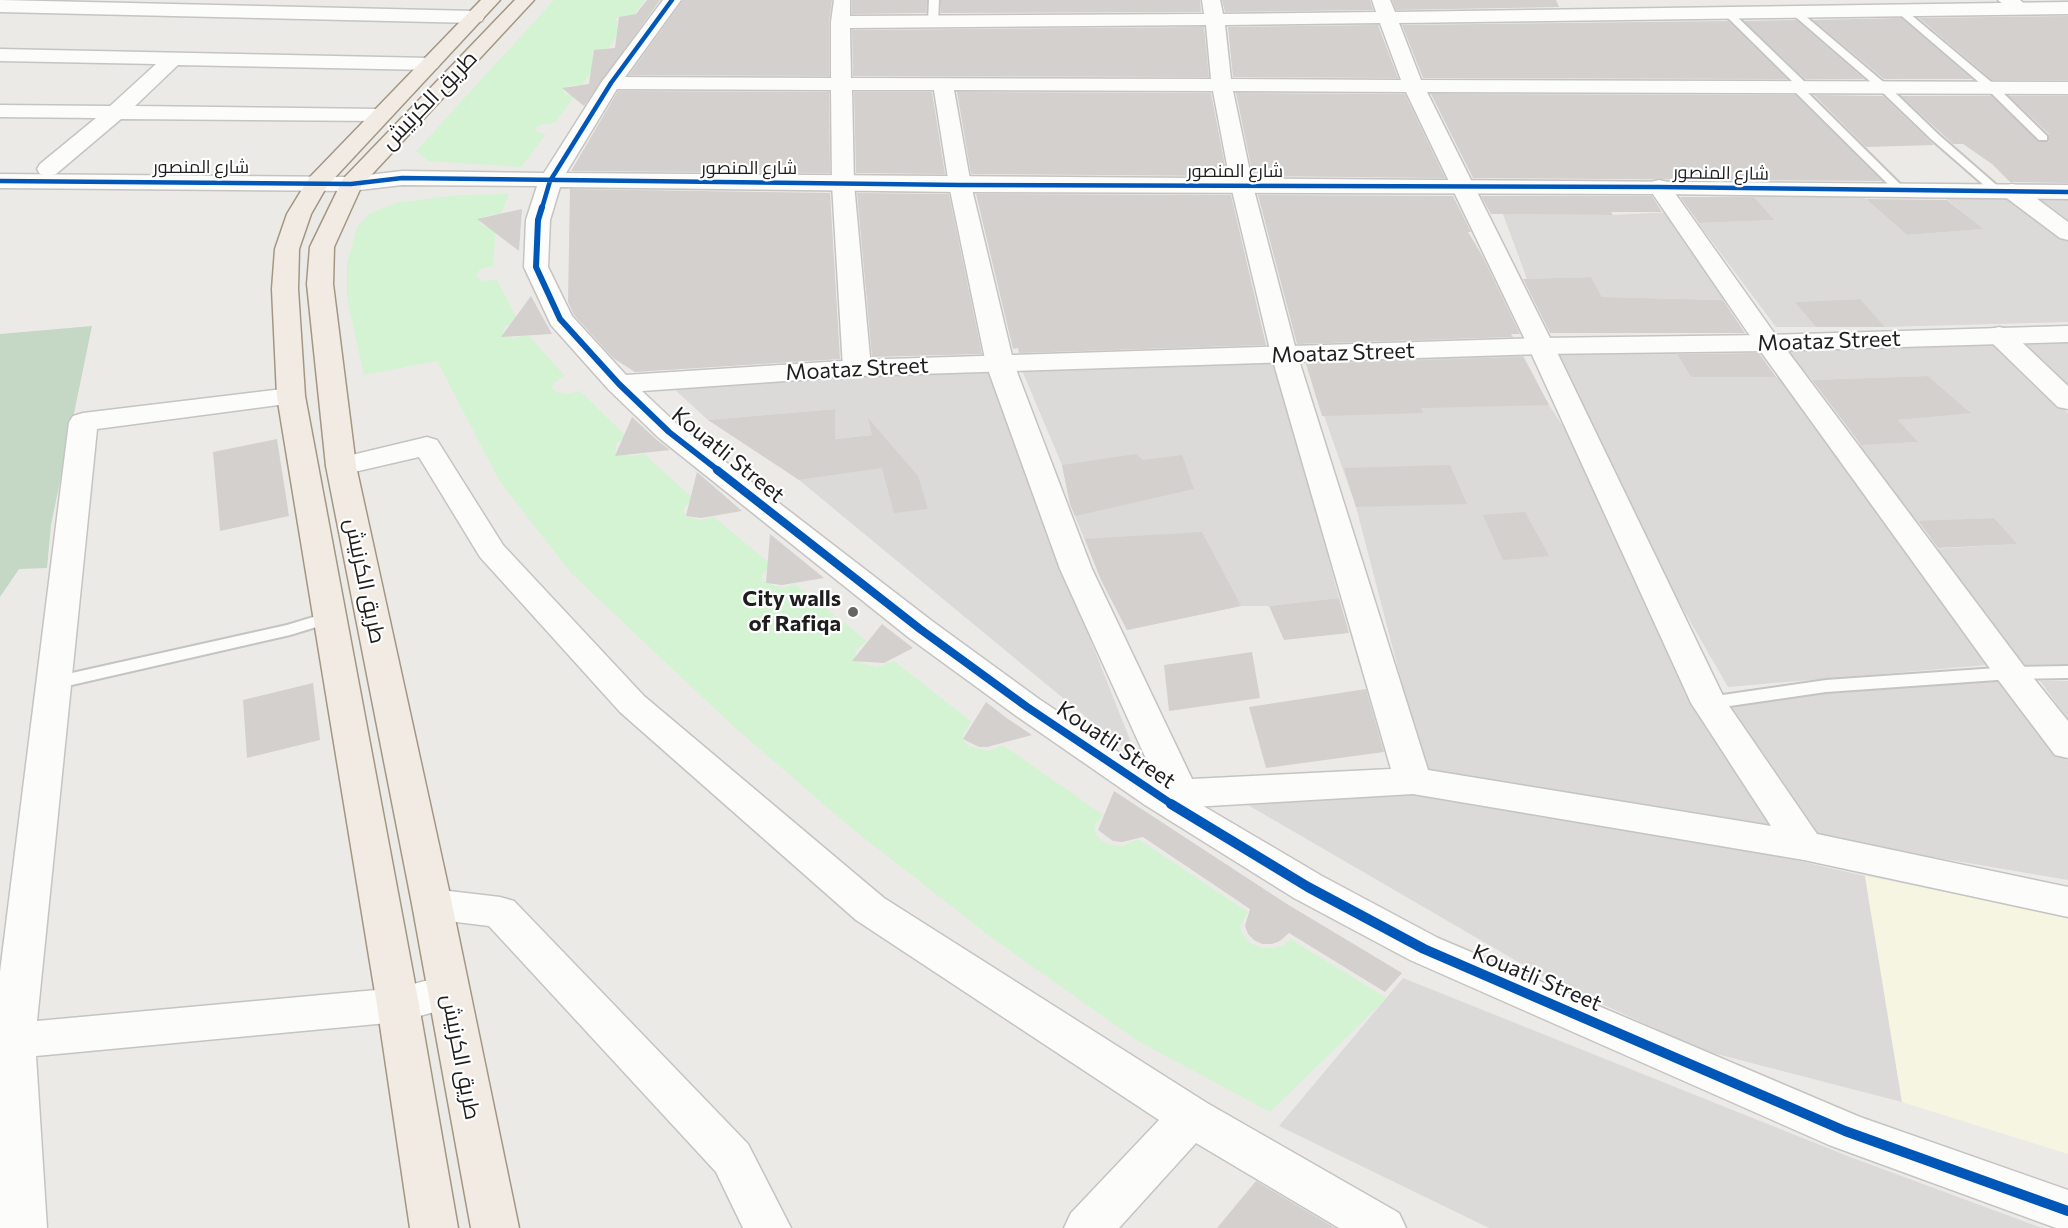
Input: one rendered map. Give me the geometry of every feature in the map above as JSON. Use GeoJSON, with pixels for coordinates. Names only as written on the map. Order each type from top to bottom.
{"type":"FeatureCollection","features":[{"type":"Feature","properties":{"kind":"main road","name":"طريق الكرنيش"},"geometry":{"type":"LineString","coordinates":[[434,1228],[398,1005],[291,396],[285,289],[287,249],[299,214],[525,0]]}},
{"type":"Feature","properties":{"kind":"main road","name":"طريق الكرنيش"},"geometry":{"type":"LineString","coordinates":[[483,8],[380,115],[339,177],[322,247],[320,284],[341,465],[432,904],[495,1228]]}},
{"type":"Feature","properties":{"kind":"street","name":"Kouatli Street"},"geometry":{"type":"LineString","coordinates":[[672,0],[611,82],[550,181],[538,220],[536,267],[560,319],[619,384],[669,432],[902,616],[1027,707],[1169,795],[1308,887],[1424,949],[1845,1131],[2068,1211]]}},
{"type":"Feature","properties":{"kind":"street"},"geometry":{"type":"LineString","coordinates":[[0,76],[97,4]]}},
{"type":"Feature","properties":{"kind":"street"},"geometry":{"type":"LineString","coordinates":[[0,6],[97,4],[483,8]]}},
{"type":"Feature","properties":{"kind":"street"},"geometry":{"type":"LineString","coordinates":[[857,368],[843,184],[841,11],[933,22],[1213,10],[1385,8],[1727,12],[1900,10],[2014,4],[2068,8]]}},
{"type":"Feature","properties":{"kind":"street"},"geometry":{"type":"LineString","coordinates":[[1385,8],[1414,87],[1541,346],[1709,703],[1804,846]]}},
{"type":"Feature","properties":{"kind":"street"},"geometry":{"type":"LineString","coordinates":[[1213,10],[1222,86],[1242,186],[1284,354],[1413,781]]}},
{"type":"Feature","properties":{"kind":"street"},"geometry":{"type":"LineString","coordinates":[[0,55],[430,64]]}},
{"type":"Feature","properties":{"kind":"street"},"geometry":{"type":"LineString","coordinates":[[48,169],[115,113],[173,59]]}},
{"type":"Feature","properties":{"kind":"street"},"geometry":{"type":"LineString","coordinates":[[611,82],[2068,88]]}},
{"type":"Feature","properties":{"kind":"street"},"geometry":{"type":"LineString","coordinates":[[943,84],[960,185],[1000,364],[1076,569],[1169,795],[1413,781],[1804,846],[2068,902]]}},
{"type":"Feature","properties":{"kind":"street"},"geometry":{"type":"LineString","coordinates":[[0,111],[380,115]]}},
{"type":"Feature","properties":{"kind":"street","name":"شارع المنصور"},"geometry":{"type":"LineString","coordinates":[[0,169],[550,181],[1659,187],[2068,192]]}},
{"type":"Feature","properties":{"kind":"street","name":"شارع المنصور"},"geometry":{"type":"LineString","coordinates":[[0,181],[339,177]]}},
{"type":"Feature","properties":{"kind":"street"},"geometry":{"type":"LineString","coordinates":[[1659,187],[1768,343],[2011,673],[2068,746]]}},
{"type":"Feature","properties":{"kind":"street"},"geometry":{"type":"LineString","coordinates":[[2005,191],[2068,233]]}},
{"type":"Feature","properties":{"kind":"street","name":"Moataz Street"},"geometry":{"type":"LineString","coordinates":[[619,384],[857,368],[1541,346],[1768,343],[2068,334]]}},
{"type":"Feature","properties":{"kind":"street"},"geometry":{"type":"LineString","coordinates":[[1999,335],[2068,401]]}},
{"type":"Feature","properties":{"kind":"street"},"geometry":{"type":"LineString","coordinates":[[23,1228],[7,1042],[54,683],[83,422],[291,396]]}},
{"type":"Feature","properties":{"kind":"street"},"geometry":{"type":"LineString","coordinates":[[341,465],[427,446],[490,550],[632,704],[870,909],[1191,1118],[1382,1228]]}},
{"type":"Feature","properties":{"kind":"street"},"geometry":{"type":"LineString","coordinates":[[432,904],[500,912],[732,1158],[767,1228]]}},
{"type":"Feature","properties":{"kind":"street"},"geometry":{"type":"LineString","coordinates":[[7,1042],[398,1005],[448,992]]}},
{"type":"Feature","properties":{"kind":"street"},"geometry":{"type":"LineString","coordinates":[[1088,1228],[1191,1118]]}},
{"type":"Feature","properties":{"kind":"lane"},"geometry":{"type":"LineString","coordinates":[[933,22],[934,0]]}},
{"type":"Feature","properties":{"kind":"lane"},"geometry":{"type":"LineString","coordinates":[[1900,10],[1992,88],[2043,138]]}},
{"type":"Feature","properties":{"kind":"lane"},"geometry":{"type":"LineString","coordinates":[[1794,11],[1883,87],[1935,137],[2005,191]]}},
{"type":"Feature","properties":{"kind":"lane"},"geometry":{"type":"LineString","coordinates":[[1727,12],[1900,190]]}},
{"type":"Feature","properties":{"kind":"lane"},"geometry":{"type":"LineString","coordinates":[[54,683],[290,630],[330,617]]}},
{"type":"Feature","properties":{"kind":"lane"},"geometry":{"type":"LineString","coordinates":[[1709,703],[1826,686],[2011,673],[2068,672]]}},
{"type":"Feature","properties":{"kind":"shaded area"},"geometry":{"type":"Polygon","coordinates":[[[1936,190],[2015,194],[2068,236],[2068,322],[1885,327],[1859,299],[1796,302],[1816,327],[1776,327],[1698,223],[1773,220],[1750,192],[1860,194],[1907,235],[1982,229],[1936,190]]]}},
{"type":"Feature","properties":{"kind":"shaded area"},"geometry":{"type":"Polygon","coordinates":[[[2026,195],[2068,195],[2068,225],[2026,195]]]}},
{"type":"Feature","properties":{"kind":"shaded area"},"geometry":{"type":"Polygon","coordinates":[[[1673,212],[1729,300],[1602,297],[1591,277],[1527,279],[1503,214],[1613,215],[1673,212]]]}},
{"type":"Feature","properties":{"kind":"shaded area"},"geometry":{"type":"Polygon","coordinates":[[[92,326],[51,525],[47,568],[19,569],[0,597],[0,334],[92,326]]]}},
{"type":"Feature","properties":{"kind":"shaded area"},"geometry":{"type":"Polygon","coordinates":[[[1994,340],[2068,413],[2068,664],[2020,665],[1932,549],[2016,544],[1994,518],[1910,522],[1853,445],[1917,442],[1898,420],[1970,412],[1928,376],[1812,380],[1784,348],[1994,340]]]}},
{"type":"Feature","properties":{"kind":"shaded area"},"geometry":{"type":"Polygon","coordinates":[[[2068,341],[2068,387],[2020,343],[2068,341]]]}},
{"type":"Feature","properties":{"kind":"shaded area"},"geometry":{"type":"Polygon","coordinates":[[[1674,349],[1691,377],[1782,377],[1987,665],[1728,687],[1634,524],[1555,350],[1674,349]]]}},
{"type":"Feature","properties":{"kind":"shaded area"},"geometry":{"type":"Polygon","coordinates":[[[1523,355],[1549,405],[1586,461],[1774,827],[1425,772],[1356,507],[1305,361],[1523,355]]]}},
{"type":"Feature","properties":{"kind":"shaded area"},"geometry":{"type":"Polygon","coordinates":[[[1276,360],[1339,598],[1269,606],[1241,606],[1127,630],[1101,580],[1070,504],[1062,465],[1021,368],[1276,360]]]}},
{"type":"Feature","properties":{"kind":"shaded area"},"geometry":{"type":"Polygon","coordinates":[[[993,371],[1064,573],[1138,760],[799,480],[907,464],[881,434],[835,439],[835,409],[708,420],[673,388],[856,374],[993,371]]]}},
{"type":"Feature","properties":{"kind":"shaded area"},"geometry":{"type":"Polygon","coordinates":[[[2008,681],[2068,761],[2068,880],[1821,838],[1726,700],[2008,681]]]}},
{"type":"Feature","properties":{"kind":"shaded area"},"geometry":{"type":"Polygon","coordinates":[[[2040,681],[2068,681],[2068,719],[2040,681]]]}},
{"type":"Feature","properties":{"kind":"shaded area"},"geometry":{"type":"Polygon","coordinates":[[[1417,792],[1707,840],[1865,876],[1902,1102],[1705,1051],[1551,981],[1241,801],[1417,792]]]}},
{"type":"Feature","properties":{"kind":"shaded area"},"geometry":{"type":"Polygon","coordinates":[[[1865,876],[2068,916],[2068,1154],[1902,1102],[1865,876]]]}},
{"type":"Feature","properties":{"kind":"shaded area"},"geometry":{"type":"Polygon","coordinates":[[[1403,978],[1850,1157],[2042,1228],[1489,1228],[1279,1126],[1403,978]]]}},
{"type":"Feature","properties":{"kind":"green space"},"geometry":{"type":"Polygon","coordinates":[[[554,0],[645,0],[634,15],[616,18],[618,34],[609,48],[591,52],[593,56],[602,57],[582,85],[571,85],[563,89],[565,94],[575,95],[555,123],[543,124],[535,128],[537,132],[546,134],[521,167],[428,161],[416,151],[554,0]]]}},
{"type":"Feature","properties":{"kind":"green space"},"geometry":{"type":"Polygon","coordinates":[[[509,194],[501,214],[487,215],[479,221],[483,226],[496,227],[493,266],[480,269],[476,276],[483,281],[497,280],[518,321],[505,326],[503,333],[513,338],[528,335],[565,376],[555,382],[552,386],[553,390],[565,394],[580,391],[627,437],[616,443],[616,452],[630,456],[644,454],[694,499],[685,506],[683,511],[686,516],[700,520],[714,517],[772,565],[763,573],[762,578],[766,583],[782,588],[795,584],[867,641],[856,650],[855,657],[859,662],[876,667],[894,661],[972,722],[963,733],[963,739],[968,746],[988,751],[1003,745],[1103,815],[1094,826],[1096,834],[1102,841],[1123,846],[1138,839],[1248,912],[1240,926],[1243,935],[1250,943],[1262,948],[1273,948],[1284,945],[1290,939],[1387,998],[1270,1112],[1138,1041],[992,938],[850,827],[734,727],[571,573],[500,482],[437,361],[364,375],[347,299],[347,263],[357,227],[369,214],[395,203],[458,195],[509,194]]]}},
{"type":"Feature","properties":{"kind":"building"},"geometry":{"type":"Polygon","coordinates":[[[647,0],[660,0],[584,106],[562,88],[589,84],[594,50],[615,48],[619,17],[636,14],[647,0]]]}},
{"type":"Feature","properties":{"kind":"building"},"geometry":{"type":"Polygon","coordinates":[[[683,0],[832,0],[829,22],[829,76],[629,75],[683,0]]]}},
{"type":"Feature","properties":{"kind":"building"},"geometry":{"type":"Polygon","coordinates":[[[852,0],[927,0],[926,13],[852,14],[852,0]]]}},
{"type":"Feature","properties":{"kind":"building"},"geometry":{"type":"Polygon","coordinates":[[[941,0],[1200,0],[1201,12],[941,13],[941,0]]]}},
{"type":"Feature","properties":{"kind":"building"},"geometry":{"type":"Polygon","coordinates":[[[1222,0],[1370,0],[1373,10],[1225,12],[1222,0]]]}},
{"type":"Feature","properties":{"kind":"building"},"geometry":{"type":"Polygon","coordinates":[[[1392,0],[1556,0],[1559,7],[1396,10],[1392,0]]]}},
{"type":"Feature","properties":{"kind":"building"},"geometry":{"type":"Polygon","coordinates":[[[2068,16],[2068,80],[1992,80],[1919,18],[2068,16]]]}},
{"type":"Feature","properties":{"kind":"building"},"geometry":{"type":"Polygon","coordinates":[[[1901,18],[1972,79],[1884,79],[1813,20],[1901,18]]]}},
{"type":"Feature","properties":{"kind":"building"},"geometry":{"type":"Polygon","coordinates":[[[1796,20],[1864,79],[1805,79],[1744,21],[1796,20]]]}},
{"type":"Feature","properties":{"kind":"building"},"geometry":{"type":"Polygon","coordinates":[[[1728,21],[1787,79],[1423,78],[1402,25],[1728,21]]]}},
{"type":"Feature","properties":{"kind":"building"},"geometry":{"type":"Polygon","coordinates":[[[1378,25],[1398,78],[1233,77],[1228,27],[1378,25]]]}},
{"type":"Feature","properties":{"kind":"building"},"geometry":{"type":"Polygon","coordinates":[[[1204,27],[1209,77],[853,76],[852,30],[1204,27]]]}},
{"type":"Feature","properties":{"kind":"building"},"geometry":{"type":"Polygon","coordinates":[[[618,91],[829,92],[830,173],[571,171],[618,91]]]}},
{"type":"Feature","properties":{"kind":"building"},"geometry":{"type":"Polygon","coordinates":[[[854,92],[932,92],[945,174],[856,173],[854,92]]]}},
{"type":"Feature","properties":{"kind":"building"},"geometry":{"type":"Polygon","coordinates":[[[957,92],[1211,93],[1227,176],[971,174],[957,92]]]}},
{"type":"Feature","properties":{"kind":"building"},"geometry":{"type":"Polygon","coordinates":[[[1236,93],[1405,94],[1445,178],[1253,176],[1236,93]]]}},
{"type":"Feature","properties":{"kind":"building"},"geometry":{"type":"Polygon","coordinates":[[[1431,94],[1795,95],[1882,181],[1473,178],[1431,94]]]}},
{"type":"Feature","properties":{"kind":"building"},"geometry":{"type":"Polygon","coordinates":[[[1814,95],[1883,96],[1934,145],[1866,147],[1814,95]]]}},
{"type":"Feature","properties":{"kind":"building"},"geometry":{"type":"Polygon","coordinates":[[[1901,96],[1991,96],[2039,142],[2049,142],[2049,134],[2009,96],[2068,96],[2068,183],[2010,182],[1992,164],[1963,144],[1953,144],[1901,96]]]}},
{"type":"Feature","properties":{"kind":"building"},"geometry":{"type":"Polygon","coordinates":[[[570,189],[830,193],[840,359],[635,372],[613,358],[574,315],[568,302],[570,189]]]}},
{"type":"Feature","properties":{"kind":"building"},"geometry":{"type":"Polygon","coordinates":[[[857,193],[949,194],[982,354],[872,357],[857,193]]]}},
{"type":"Feature","properties":{"kind":"building"},"geometry":{"type":"Polygon","coordinates":[[[976,194],[1231,195],[1266,345],[1019,353],[1018,348],[1013,349],[976,194]]]}},
{"type":"Feature","properties":{"kind":"building"},"geometry":{"type":"Polygon","coordinates":[[[1258,195],[1453,196],[1471,232],[1468,232],[1483,257],[1520,334],[1511,334],[1513,337],[1297,344],[1258,195]]]}},
{"type":"Feature","properties":{"kind":"building"},"geometry":{"type":"Polygon","coordinates":[[[1481,196],[1652,196],[1662,212],[1611,212],[1613,215],[1491,214],[1481,196]]]}},
{"type":"Feature","properties":{"kind":"building"},"geometry":{"type":"Polygon","coordinates":[[[1680,197],[1754,197],[1774,220],[1699,223],[1680,197]]]}},
{"type":"Feature","properties":{"kind":"building"},"geometry":{"type":"Polygon","coordinates":[[[1866,199],[1947,200],[1983,229],[1907,235],[1866,199]]]}},
{"type":"Feature","properties":{"kind":"building"},"geometry":{"type":"Polygon","coordinates":[[[522,209],[519,251],[477,219],[522,209]]]}},
{"type":"Feature","properties":{"kind":"building"},"geometry":{"type":"Polygon","coordinates":[[[1591,277],[1602,297],[1723,300],[1745,333],[1550,333],[1523,279],[1591,277]]]}},
{"type":"Feature","properties":{"kind":"building"},"geometry":{"type":"Polygon","coordinates":[[[531,296],[552,334],[501,337],[531,296]]]}},
{"type":"Feature","properties":{"kind":"building"},"geometry":{"type":"Polygon","coordinates":[[[1860,299],[1885,327],[1816,327],[1795,302],[1860,299]]]}},
{"type":"Feature","properties":{"kind":"building"},"geometry":{"type":"Polygon","coordinates":[[[1759,353],[1776,377],[1691,377],[1677,354],[1759,353]]]}},
{"type":"Feature","properties":{"kind":"building"},"geometry":{"type":"Polygon","coordinates":[[[1523,357],[1549,405],[1421,408],[1423,413],[1322,416],[1306,364],[1523,357]]]}},
{"type":"Feature","properties":{"kind":"building"},"geometry":{"type":"Polygon","coordinates":[[[1928,376],[1971,413],[1898,420],[1918,442],[1861,445],[1812,380],[1928,376]]]}},
{"type":"Feature","properties":{"kind":"building"},"geometry":{"type":"Polygon","coordinates":[[[835,409],[835,439],[872,435],[868,418],[918,476],[928,509],[894,513],[882,468],[799,480],[708,420],[835,409]]]}},
{"type":"Feature","properties":{"kind":"building"},"geometry":{"type":"Polygon","coordinates":[[[632,417],[657,440],[670,450],[615,456],[632,417]]]}},
{"type":"Feature","properties":{"kind":"building"},"geometry":{"type":"Polygon","coordinates":[[[277,439],[289,516],[220,531],[213,452],[277,439]]]}},
{"type":"Feature","properties":{"kind":"building"},"geometry":{"type":"Polygon","coordinates":[[[1136,454],[1143,460],[1182,455],[1194,489],[1075,516],[1070,504],[1062,465],[1136,454]]]}},
{"type":"Feature","properties":{"kind":"building"},"geometry":{"type":"Polygon","coordinates":[[[1450,465],[1467,504],[1356,507],[1344,468],[1450,465]]]}},
{"type":"Feature","properties":{"kind":"building"},"geometry":{"type":"Polygon","coordinates":[[[697,472],[742,511],[701,518],[686,516],[697,472]]]}},
{"type":"Feature","properties":{"kind":"building"},"geometry":{"type":"Polygon","coordinates":[[[1525,512],[1549,556],[1503,560],[1483,515],[1525,512]]]}},
{"type":"Feature","properties":{"kind":"building"},"geometry":{"type":"Polygon","coordinates":[[[1994,518],[2017,544],[1938,548],[1918,521],[1994,518]]]}},
{"type":"Feature","properties":{"kind":"building"},"geometry":{"type":"Polygon","coordinates":[[[1202,532],[1241,606],[1127,630],[1101,580],[1085,539],[1202,532]]]}},
{"type":"Feature","properties":{"kind":"building"},"geometry":{"type":"Polygon","coordinates":[[[770,534],[824,578],[782,585],[766,583],[770,534]]]}},
{"type":"Feature","properties":{"kind":"building"},"geometry":{"type":"Polygon","coordinates":[[[1339,598],[1349,633],[1284,640],[1269,606],[1339,598]]]}},
{"type":"Feature","properties":{"kind":"building"},"geometry":{"type":"Polygon","coordinates":[[[882,624],[913,648],[884,663],[852,661],[882,624]]]}},
{"type":"Feature","properties":{"kind":"building"},"geometry":{"type":"Polygon","coordinates":[[[1252,652],[1260,698],[1169,711],[1164,665],[1252,652]]]}},
{"type":"Feature","properties":{"kind":"building"},"geometry":{"type":"Polygon","coordinates":[[[313,683],[320,740],[247,758],[243,700],[313,683]]]}},
{"type":"Feature","properties":{"kind":"building"},"geometry":{"type":"Polygon","coordinates":[[[1366,689],[1384,752],[1266,768],[1249,707],[1366,689]]]}},
{"type":"Feature","properties":{"kind":"building"},"geometry":{"type":"Polygon","coordinates":[[[986,702],[1032,735],[987,747],[979,747],[963,739],[986,702]]]}},
{"type":"Feature","properties":{"kind":"building"},"geometry":{"type":"Polygon","coordinates":[[[1114,791],[1287,904],[1402,973],[1385,992],[1289,933],[1280,941],[1272,944],[1262,944],[1254,940],[1248,934],[1245,926],[1250,909],[1143,837],[1122,842],[1113,841],[1098,830],[1114,791]]]}},
{"type":"Feature","properties":{"kind":"building"},"geometry":{"type":"Polygon","coordinates":[[[1256,1181],[1335,1228],[1217,1228],[1256,1181]]]}},
{"type":"Feature","properties":{"kind":"cycle path"},"geometry":{"type":"LineString","coordinates":[[672,0],[611,83],[550,181],[538,220],[536,267],[560,319],[619,384],[669,432],[920,629],[1027,707],[1158,796],[1308,887],[1424,949],[1845,1131],[2068,1211]]}},
{"type":"Feature","properties":{"kind":"cycle path"},"geometry":{"type":"LineString","coordinates":[[0,181],[351,184],[402,178],[960,185],[1659,187],[2068,192]]}},
{"type":"Feature","properties":{"kind":"place","name":"City walls of Rafiqa"},"geometry":{"type":"Point","coordinates":[853,612]}}]}
